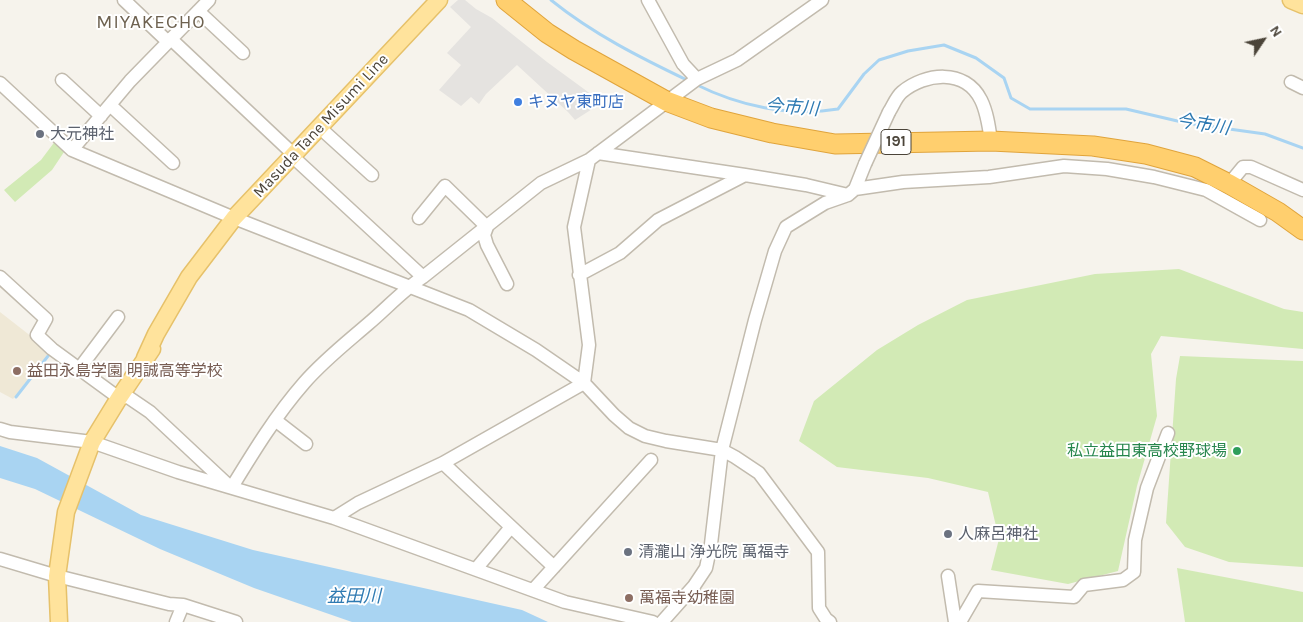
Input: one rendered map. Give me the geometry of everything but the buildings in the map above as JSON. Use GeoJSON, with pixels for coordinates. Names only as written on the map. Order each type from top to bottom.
{"type":"FeatureCollection","features":[{"type":"Feature","properties":{"kind":"highway","name":"191"},"geometry":{"type":"LineString","coordinates":[[506,0],[547,33],[574,50],[666,100],[711,118],[772,133],[835,144],[991,141],[1093,146],[1146,154],[1195,167],[1230,184],[1278,212],[1303,230]]}},
{"type":"Feature","properties":{"kind":"main road","name":"Masuda Tane Misumi Line"},"geometry":{"type":"LineString","coordinates":[[59,622],[58,572],[66,512],[92,442],[145,358],[156,334],[189,277],[234,218],[439,0]]}},
{"type":"Feature","properties":{"kind":"main road"},"geometry":{"type":"LineString","coordinates":[[1291,0],[1303,5]]}},
{"type":"Feature","properties":{"kind":"street"},"geometry":{"type":"LineString","coordinates":[[124,0],[165,39],[172,40],[290,150],[292,156],[424,277]]}},
{"type":"Feature","properties":{"kind":"street"},"geometry":{"type":"LineString","coordinates":[[72,150],[130,82],[209,0]]}},
{"type":"Feature","properties":{"kind":"street"},"geometry":{"type":"LineString","coordinates":[[648,0],[683,64],[698,79]]}},
{"type":"Feature","properties":{"kind":"street"},"geometry":{"type":"LineString","coordinates":[[230,486],[275,420],[304,383],[334,351],[369,323],[409,286],[424,277],[542,183],[594,156],[666,100],[698,79],[737,60],[822,0]]}},
{"type":"Feature","properties":{"kind":"street"},"geometry":{"type":"LineString","coordinates":[[198,11],[242,53]]}},
{"type":"Feature","properties":{"kind":"street"},"geometry":{"type":"LineString","coordinates":[[851,192],[889,112],[900,94],[915,82],[935,76],[952,76],[969,84],[981,99],[987,116],[991,141]]}},
{"type":"Feature","properties":{"kind":"street"},"geometry":{"type":"LineString","coordinates":[[62,80],[101,116]]}},
{"type":"Feature","properties":{"kind":"street"},"geometry":{"type":"LineString","coordinates":[[1291,82],[1303,88]]}},
{"type":"Feature","properties":{"kind":"street"},"geometry":{"type":"LineString","coordinates":[[0,83],[72,150],[234,218],[469,310],[536,350],[584,383],[629,428],[645,436],[666,441],[722,450],[758,473],[818,552],[819,608],[830,622]]}},
{"type":"Feature","properties":{"kind":"street"},"geometry":{"type":"LineString","coordinates":[[110,105],[173,163]]}},
{"type":"Feature","properties":{"kind":"street"},"geometry":{"type":"LineString","coordinates":[[319,127],[372,175]]}},
{"type":"Feature","properties":{"kind":"street"},"geometry":{"type":"LineString","coordinates":[[594,156],[745,175],[851,192]]}},
{"type":"Feature","properties":{"kind":"street"},"geometry":{"type":"LineString","coordinates":[[584,383],[589,345],[574,226],[594,156]]}},
{"type":"Feature","properties":{"kind":"street"},"geometry":{"type":"LineString","coordinates":[[662,622],[694,586],[706,568],[711,544],[722,450],[772,260],[786,227],[825,203],[851,192],[904,182],[989,177],[1064,166],[1107,169],[1154,177],[1206,190],[1260,220]]}},
{"type":"Feature","properties":{"kind":"street"},"geometry":{"type":"LineString","coordinates":[[1230,184],[1244,167],[1251,167],[1303,190]]}},
{"type":"Feature","properties":{"kind":"street"},"geometry":{"type":"LineString","coordinates":[[579,276],[620,253],[658,220],[745,175]]}},
{"type":"Feature","properties":{"kind":"street"},"geometry":{"type":"LineString","coordinates":[[419,218],[445,186],[487,227]]}},
{"type":"Feature","properties":{"kind":"street"},"geometry":{"type":"LineString","coordinates":[[487,227],[484,235],[486,245],[507,284]]}},
{"type":"Feature","properties":{"kind":"street"},"geometry":{"type":"LineString","coordinates":[[0,277],[46,320],[37,335],[52,349],[119,398],[128,397],[150,412],[230,486]]}},
{"type":"Feature","properties":{"kind":"street"},"geometry":{"type":"LineString","coordinates":[[79,369],[118,317]]}},
{"type":"Feature","properties":{"kind":"street"},"geometry":{"type":"LineString","coordinates":[[334,518],[358,502],[442,462],[584,383]]}},
{"type":"Feature","properties":{"kind":"street"},"geometry":{"type":"LineString","coordinates":[[275,420],[306,444]]}},
{"type":"Feature","properties":{"kind":"street"},"geometry":{"type":"LineString","coordinates":[[0,429],[10,432],[92,442],[178,472],[334,518],[565,602],[653,622]]}},
{"type":"Feature","properties":{"kind":"street"},"geometry":{"type":"LineString","coordinates":[[960,622],[978,591],[1074,597],[1084,585],[1123,580],[1134,572],[1135,540],[1147,488],[1168,433]]}},
{"type":"Feature","properties":{"kind":"street"},"geometry":{"type":"LineString","coordinates":[[533,590],[651,460]]}},
{"type":"Feature","properties":{"kind":"street"},"geometry":{"type":"LineString","coordinates":[[442,462],[554,566]]}},
{"type":"Feature","properties":{"kind":"street"},"geometry":{"type":"LineString","coordinates":[[476,569],[511,527]]}},
{"type":"Feature","properties":{"kind":"street"},"geometry":{"type":"LineString","coordinates":[[0,558],[58,572],[170,604],[183,605],[236,622]]}},
{"type":"Feature","properties":{"kind":"street"},"geometry":{"type":"LineString","coordinates":[[948,576],[955,622]]}},
{"type":"Feature","properties":{"kind":"street"},"geometry":{"type":"LineString","coordinates":[[176,622],[183,605]]}},
{"type":"Feature","properties":{"kind":"shaded area"},"geometry":{"type":"Polygon","coordinates":[[[458,0],[465,0],[492,18],[596,98],[600,104],[575,120],[517,65],[486,94],[479,104],[471,97],[461,106],[439,90],[461,65],[447,53],[471,27],[450,7],[458,0]]]}},
{"type":"Feature","properties":{"kind":"shaded area","name":"益田永島学園 明誠高等学校"},"geometry":{"type":"Polygon","coordinates":[[[0,312],[50,351],[13,399],[0,392],[0,312]]]}},
{"type":"Feature","properties":{"kind":"green space"},"geometry":{"type":"Polygon","coordinates":[[[56,140],[66,149],[52,170],[15,202],[4,190],[41,160],[56,140]]]}},
{"type":"Feature","properties":{"kind":"green space"},"geometry":{"type":"Polygon","coordinates":[[[1179,269],[1284,309],[1303,312],[1303,349],[1161,336],[1151,354],[1157,416],[1137,486],[1118,571],[1068,584],[991,570],[999,539],[988,492],[928,478],[837,467],[799,441],[814,401],[877,350],[918,325],[967,300],[1095,274],[1179,269]]]}},
{"type":"Feature","properties":{"kind":"green space","name":"私立益田東高校野球場"},"geometry":{"type":"Polygon","coordinates":[[[1180,356],[1303,361],[1303,567],[1229,562],[1185,547],[1166,523],[1176,379],[1180,356]]]}},
{"type":"Feature","properties":{"kind":"green space"},"geometry":{"type":"Polygon","coordinates":[[[1177,568],[1303,592],[1303,622],[1185,622],[1177,568]]]}},
{"type":"Feature","properties":{"kind":"water","name":"益田川"},"geometry":{"type":"Polygon","coordinates":[[[0,446],[37,458],[141,515],[253,550],[522,610],[548,622],[352,622],[254,588],[160,549],[35,489],[0,478],[0,446]]]}},
{"type":"Feature","properties":{"kind":"waterway","name":"今市川"},"geometry":{"type":"LineString","coordinates":[[551,0],[600,35],[689,81]]}},
{"type":"Feature","properties":{"kind":"waterway","name":"今市川"},"geometry":{"type":"LineString","coordinates":[[695,84],[729,98],[765,108],[801,112],[838,109],[864,74],[879,60],[908,51],[944,45],[976,58],[1004,78],[1011,98],[1030,109],[1126,109],[1186,123],[1265,134],[1303,148]]}},
{"type":"Feature","properties":{"kind":"waterway"},"geometry":{"type":"LineString","coordinates":[[16,397],[48,356]]}},
{"type":"Feature","properties":{"kind":"place","name":"キヌヤ東町店"},"geometry":{"type":"Point","coordinates":[518,102]}},
{"type":"Feature","properties":{"kind":"place","name":"大元神社"},"geometry":{"type":"Point","coordinates":[40,134]}},
{"type":"Feature","properties":{"kind":"place","name":"益田永島学園 明誠高等学校"},"geometry":{"type":"Point","coordinates":[17,371]}},
{"type":"Feature","properties":{"kind":"place","name":"私立益田東高校野球場"},"geometry":{"type":"Point","coordinates":[1237,451]}},
{"type":"Feature","properties":{"kind":"place","name":"人麻呂神社"},"geometry":{"type":"Point","coordinates":[948,534]}},
{"type":"Feature","properties":{"kind":"place","name":"清瀧山 浄光院 萬福寺"},"geometry":{"type":"Point","coordinates":[628,552]}},
{"type":"Feature","properties":{"kind":"place","name":"萬福寺幼稚園"},"geometry":{"type":"Point","coordinates":[629,598]}},
{"type":"Feature","properties":{"kind":"district","name":"MIYAKECHO"},"geometry":{"type":"Point","coordinates":[151,23]}}]}
